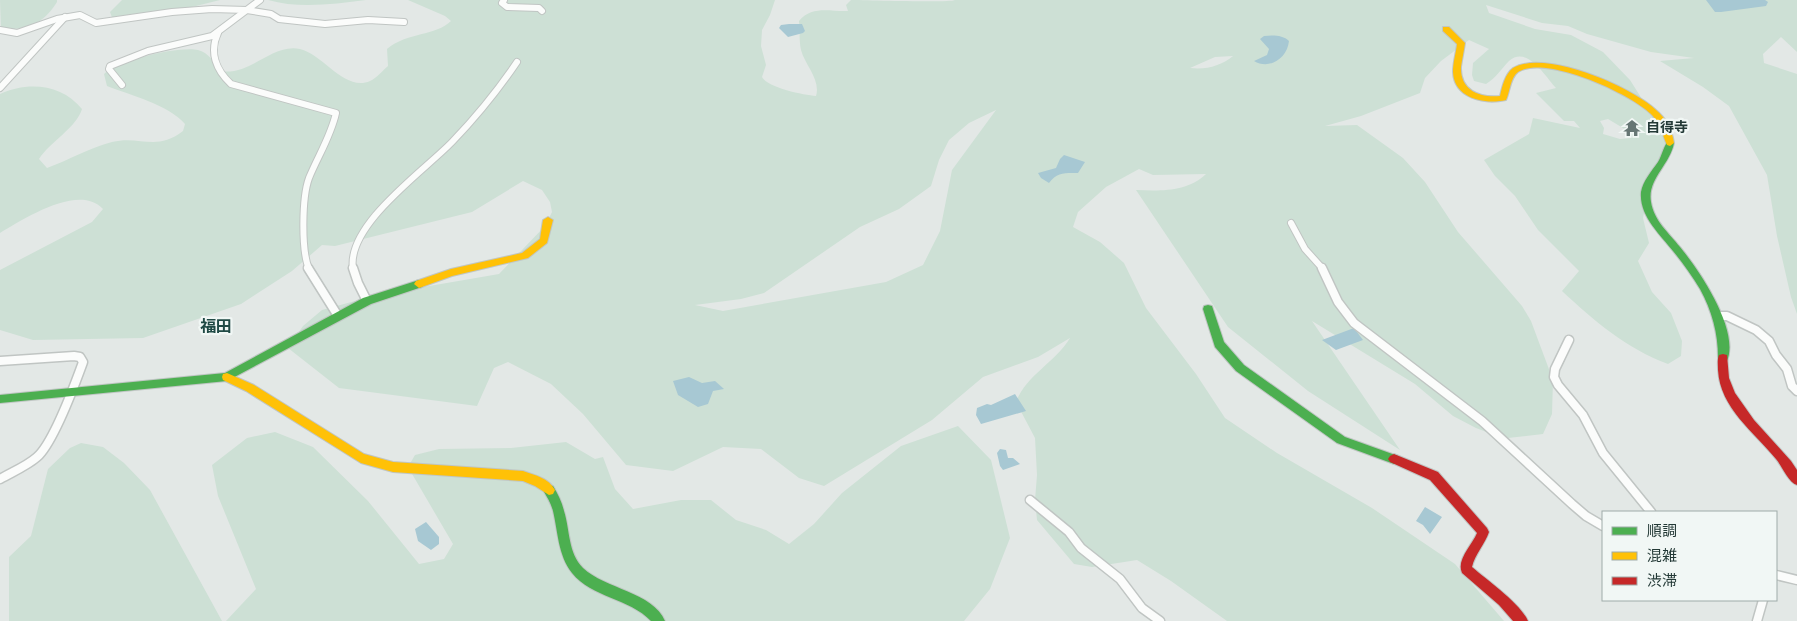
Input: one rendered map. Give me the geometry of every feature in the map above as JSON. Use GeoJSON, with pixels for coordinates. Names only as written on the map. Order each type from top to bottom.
{"type":"FeatureCollection","features":[{"type":"Feature","properties":{"kind":"street"},"geometry":{"type":"LineString","coordinates":[[122,85],[109,69],[110,66],[148,51],[200,40],[218,33],[260,0]]}},
{"type":"Feature","properties":{"kind":"street"},"geometry":{"type":"LineString","coordinates":[[504,0],[502,3],[507,7],[539,8],[542,11]]}},
{"type":"Feature","properties":{"kind":"street"},"geometry":{"type":"LineString","coordinates":[[0,30],[17,33],[65,17],[80,15],[96,23],[181,11],[247,10],[271,14],[279,19],[325,24],[368,20],[404,22]]}},
{"type":"Feature","properties":{"kind":"street"},"geometry":{"type":"LineString","coordinates":[[0,88],[65,17]]}},
{"type":"Feature","properties":{"kind":"street"},"geometry":{"type":"LineString","coordinates":[[1446,29],[1461,43],[1462,51],[1457,74],[1460,86],[1474,97],[1487,100],[1503,98],[1511,74],[1519,68],[1543,66],[1566,69],[1617,87],[1634,96],[1662,119],[1669,134],[1670,146],[1668,155],[1647,182],[1643,193],[1646,206],[1657,226],[1681,254],[1718,316],[1724,340],[1722,371],[1725,389],[1734,404],[1794,474],[1797,480]]}},
{"type":"Feature","properties":{"kind":"street"},"geometry":{"type":"LineString","coordinates":[[218,33],[213,42],[214,58],[220,72],[230,84],[336,112],[333,127],[309,178],[305,192],[304,257],[311,275],[338,316]]}},
{"type":"Feature","properties":{"kind":"street"},"geometry":{"type":"LineString","coordinates":[[367,301],[353,270],[354,249],[359,238],[381,210],[443,151],[475,117],[516,62]]}},
{"type":"Feature","properties":{"kind":"street"},"geometry":{"type":"LineString","coordinates":[[0,399],[228,377],[367,301],[451,273],[525,256],[544,241],[548,220]]}},
{"type":"Feature","properties":{"kind":"street"},"geometry":{"type":"LineString","coordinates":[[1291,223],[1305,249],[1324,271],[1341,307],[1354,323],[1482,421],[1572,504],[1586,516],[1602,525]]}},
{"type":"Feature","properties":{"kind":"street"},"geometry":{"type":"LineString","coordinates":[[1208,309],[1219,344],[1233,361],[1254,378],[1341,440],[1414,466],[1434,476],[1483,532],[1482,539],[1468,558],[1466,569],[1503,601],[1522,621]]}},
{"type":"Feature","properties":{"kind":"street"},"geometry":{"type":"LineString","coordinates":[[1718,316],[1727,316],[1756,330],[1769,341],[1776,355],[1787,369],[1792,386],[1797,391]]}},
{"type":"Feature","properties":{"kind":"street"},"geometry":{"type":"LineString","coordinates":[[1569,340],[1555,369],[1554,377],[1558,385],[1583,415],[1603,453],[1650,511]]}},
{"type":"Feature","properties":{"kind":"street"},"geometry":{"type":"LineString","coordinates":[[0,361],[58,356],[80,357],[84,362],[44,450],[36,458],[0,479]]}},
{"type":"Feature","properties":{"kind":"street"},"geometry":{"type":"LineString","coordinates":[[228,377],[250,388],[361,458],[393,467],[523,476],[536,480],[547,487],[554,495],[566,551],[575,567],[588,579],[641,603],[659,621]]}},
{"type":"Feature","properties":{"kind":"street"},"geometry":{"type":"LineString","coordinates":[[1030,500],[1069,532],[1081,548],[1120,579],[1142,608],[1160,621]]}},
{"type":"Feature","properties":{"kind":"street"},"geometry":{"type":"LineString","coordinates":[[1777,575],[1797,580]]}},
{"type":"Feature","properties":{"kind":"street"},"geometry":{"type":"LineString","coordinates":[[1757,621],[1762,601]]}},
{"type":"Feature","properties":{"kind":"green space"},"geometry":{"type":"Polygon","coordinates":[[[0,0],[57,0],[57,2],[40,21],[26,27],[1,30],[0,0]]]}},
{"type":"Feature","properties":{"kind":"green space"},"geometry":{"type":"Polygon","coordinates":[[[122,0],[220,0],[152,17],[113,20],[110,12],[122,0]]]}},
{"type":"Feature","properties":{"kind":"green space"},"geometry":{"type":"Polygon","coordinates":[[[268,0],[366,0],[304,5],[268,0]]]}},
{"type":"Feature","properties":{"kind":"green space"},"geometry":{"type":"Polygon","coordinates":[[[408,0],[775,0],[762,30],[761,46],[766,65],[762,77],[779,88],[816,96],[815,78],[801,50],[799,21],[804,16],[816,11],[848,11],[846,5],[851,0],[1797,0],[1797,52],[1781,37],[1763,54],[1764,63],[1797,74],[1797,314],[1791,297],[1777,236],[1767,175],[1729,106],[1703,87],[1660,61],[1694,58],[1651,52],[1587,34],[1568,26],[1542,23],[1486,5],[1489,13],[1535,29],[1571,35],[1603,52],[1630,80],[1642,99],[1660,114],[1671,128],[1674,140],[1648,193],[1643,218],[1649,243],[1638,261],[1652,292],[1671,313],[1682,341],[1681,356],[1668,364],[1653,358],[1611,333],[1562,291],[1579,271],[1538,230],[1515,196],[1495,176],[1484,160],[1529,134],[1533,118],[1580,128],[1574,121],[1564,121],[1536,93],[1556,88],[1529,59],[1516,57],[1509,61],[1486,84],[1474,81],[1472,75],[1473,63],[1489,49],[1469,40],[1441,61],[1425,78],[1420,93],[1361,116],[1325,126],[1357,125],[1403,158],[1425,182],[1458,232],[1522,306],[1531,321],[1553,380],[1552,414],[1543,434],[1508,438],[1476,428],[1453,416],[1415,384],[1312,321],[1400,450],[1308,391],[1228,327],[1136,190],[1164,190],[1182,187],[1199,180],[1206,174],[1153,175],[1139,169],[1106,187],[1078,212],[1073,227],[1100,242],[1124,263],[1146,308],[1196,374],[1225,418],[1277,453],[1372,508],[1455,564],[1504,621],[1227,621],[1171,581],[1137,560],[1092,567],[1074,564],[1037,520],[1035,500],[1037,475],[1035,438],[1016,402],[1027,384],[1057,355],[1070,338],[1038,357],[983,377],[932,420],[824,486],[799,478],[761,449],[723,447],[673,471],[626,465],[583,414],[551,384],[508,362],[494,368],[477,406],[339,388],[288,348],[303,326],[322,310],[377,295],[499,274],[545,226],[552,212],[550,202],[542,190],[523,181],[472,212],[335,246],[322,245],[292,271],[241,304],[143,338],[33,340],[0,330],[0,270],[92,222],[103,209],[93,202],[80,200],[66,201],[37,212],[0,233],[0,94],[22,87],[44,87],[65,94],[82,109],[75,122],[39,159],[47,168],[95,147],[112,142],[122,140],[164,141],[183,131],[185,124],[169,111],[149,101],[107,86],[104,74],[135,59],[177,50],[198,50],[211,58],[220,71],[231,71],[252,65],[280,51],[290,48],[300,49],[318,58],[343,77],[361,83],[373,80],[388,66],[387,49],[403,40],[445,26],[451,21],[445,16],[408,0]],[[1233,56],[1215,57],[1190,68],[1213,66],[1233,56]],[[996,110],[969,123],[949,140],[939,160],[931,186],[899,209],[860,227],[764,293],[741,299],[695,305],[723,311],[886,282],[923,265],[940,231],[952,170],[996,110]],[[1608,119],[1600,121],[1604,128],[1603,134],[1620,139],[1631,138],[1628,131],[1608,119]]]}},
{"type":"Feature","properties":{"kind":"green space"},"geometry":{"type":"Polygon","coordinates":[[[958,426],[991,460],[1010,538],[990,589],[964,621],[226,621],[256,589],[218,496],[212,465],[247,438],[275,432],[313,447],[368,501],[419,564],[444,559],[453,544],[408,467],[415,455],[439,449],[511,448],[566,442],[595,459],[603,457],[615,489],[633,509],[681,500],[711,500],[736,520],[766,530],[789,544],[814,524],[842,493],[901,446],[958,426]]]}},
{"type":"Feature","properties":{"kind":"green space"},"geometry":{"type":"Polygon","coordinates":[[[81,443],[103,447],[124,463],[150,490],[222,621],[9,621],[9,557],[31,536],[48,469],[70,448],[81,443]]]}},
{"type":"Feature","properties":{"kind":"water"},"geometry":{"type":"Polygon","coordinates":[[[1706,0],[1765,0],[1768,2],[1766,6],[1715,12],[1706,0]]]}},
{"type":"Feature","properties":{"kind":"water"},"geometry":{"type":"Polygon","coordinates":[[[802,24],[805,31],[788,37],[779,28],[781,25],[802,24]]]}},
{"type":"Feature","properties":{"kind":"water"},"geometry":{"type":"Polygon","coordinates":[[[1264,36],[1278,36],[1289,41],[1288,47],[1281,58],[1266,64],[1254,61],[1267,55],[1269,49],[1260,39],[1264,36]]]}},
{"type":"Feature","properties":{"kind":"water"},"geometry":{"type":"Polygon","coordinates":[[[1064,155],[1085,162],[1078,173],[1058,175],[1049,183],[1041,178],[1038,173],[1056,168],[1064,155]]]}},
{"type":"Feature","properties":{"kind":"water"},"geometry":{"type":"Polygon","coordinates":[[[1354,328],[1363,340],[1336,350],[1322,340],[1354,328]]]}},
{"type":"Feature","properties":{"kind":"water"},"geometry":{"type":"Polygon","coordinates":[[[689,377],[702,383],[715,381],[724,389],[713,391],[708,404],[698,407],[678,395],[673,381],[689,377]]]}},
{"type":"Feature","properties":{"kind":"water"},"geometry":{"type":"Polygon","coordinates":[[[1015,394],[1026,411],[981,424],[976,415],[977,408],[987,404],[991,405],[1015,394]]]}},
{"type":"Feature","properties":{"kind":"water"},"geometry":{"type":"Polygon","coordinates":[[[1000,449],[1006,450],[1008,458],[1013,458],[1020,464],[1003,470],[997,453],[1000,449]]]}},
{"type":"Feature","properties":{"kind":"water"},"geometry":{"type":"Polygon","coordinates":[[[1425,507],[1442,517],[1430,534],[1423,525],[1416,521],[1425,507]]]}},
{"type":"Feature","properties":{"kind":"water"},"geometry":{"type":"Polygon","coordinates":[[[426,522],[439,537],[439,544],[431,550],[418,541],[415,529],[426,522]]]}},
{"type":"Feature","properties":{"kind":"traffic: fast"},"geometry":{"type":"LineString","coordinates":[[1670,143],[1665,158],[1648,185],[1646,192],[1647,208],[1653,221],[1676,248],[1703,286],[1721,328],[1723,358]]}},
{"type":"Feature","properties":{"kind":"traffic: fast"},"geometry":{"type":"LineString","coordinates":[[0,399],[227,377],[367,301],[419,284]]}},
{"type":"Feature","properties":{"kind":"traffic: fast"},"geometry":{"type":"LineString","coordinates":[[1208,309],[1219,344],[1240,368],[1341,440],[1394,459]]}},
{"type":"Feature","properties":{"kind":"traffic: fast"},"geometry":{"type":"LineString","coordinates":[[549,490],[555,499],[567,552],[571,562],[578,571],[597,585],[641,605],[659,621]]}},
{"type":"Feature","properties":{"kind":"traffic: slow"},"geometry":{"type":"LineString","coordinates":[[1446,29],[1461,43],[1457,67],[1458,79],[1461,86],[1472,95],[1487,99],[1503,98],[1513,73],[1529,65],[1546,65],[1565,69],[1586,75],[1641,102],[1662,121],[1667,129],[1670,143]]}},
{"type":"Feature","properties":{"kind":"traffic: slow"},"geometry":{"type":"LineString","coordinates":[[419,284],[451,273],[525,256],[544,241],[548,220]]}},
{"type":"Feature","properties":{"kind":"traffic: slow"},"geometry":{"type":"LineString","coordinates":[[227,377],[250,388],[361,458],[393,467],[523,476],[539,482],[549,490]]}},
{"type":"Feature","properties":{"kind":"traffic: jam"},"geometry":{"type":"LineString","coordinates":[[1723,358],[1724,378],[1739,410],[1776,450],[1797,480]]}},
{"type":"Feature","properties":{"kind":"traffic: jam"},"geometry":{"type":"LineString","coordinates":[[1394,459],[1434,476],[1483,532],[1466,569],[1503,601],[1522,621]]}},
{"type":"Feature","properties":{"kind":"place","name":"自得寺"},"geometry":{"type":"Point","coordinates":[1632,128]}},
{"type":"Feature","properties":{"kind":"district","name":"福田"},"geometry":{"type":"Point","coordinates":[216,328]}}]}
